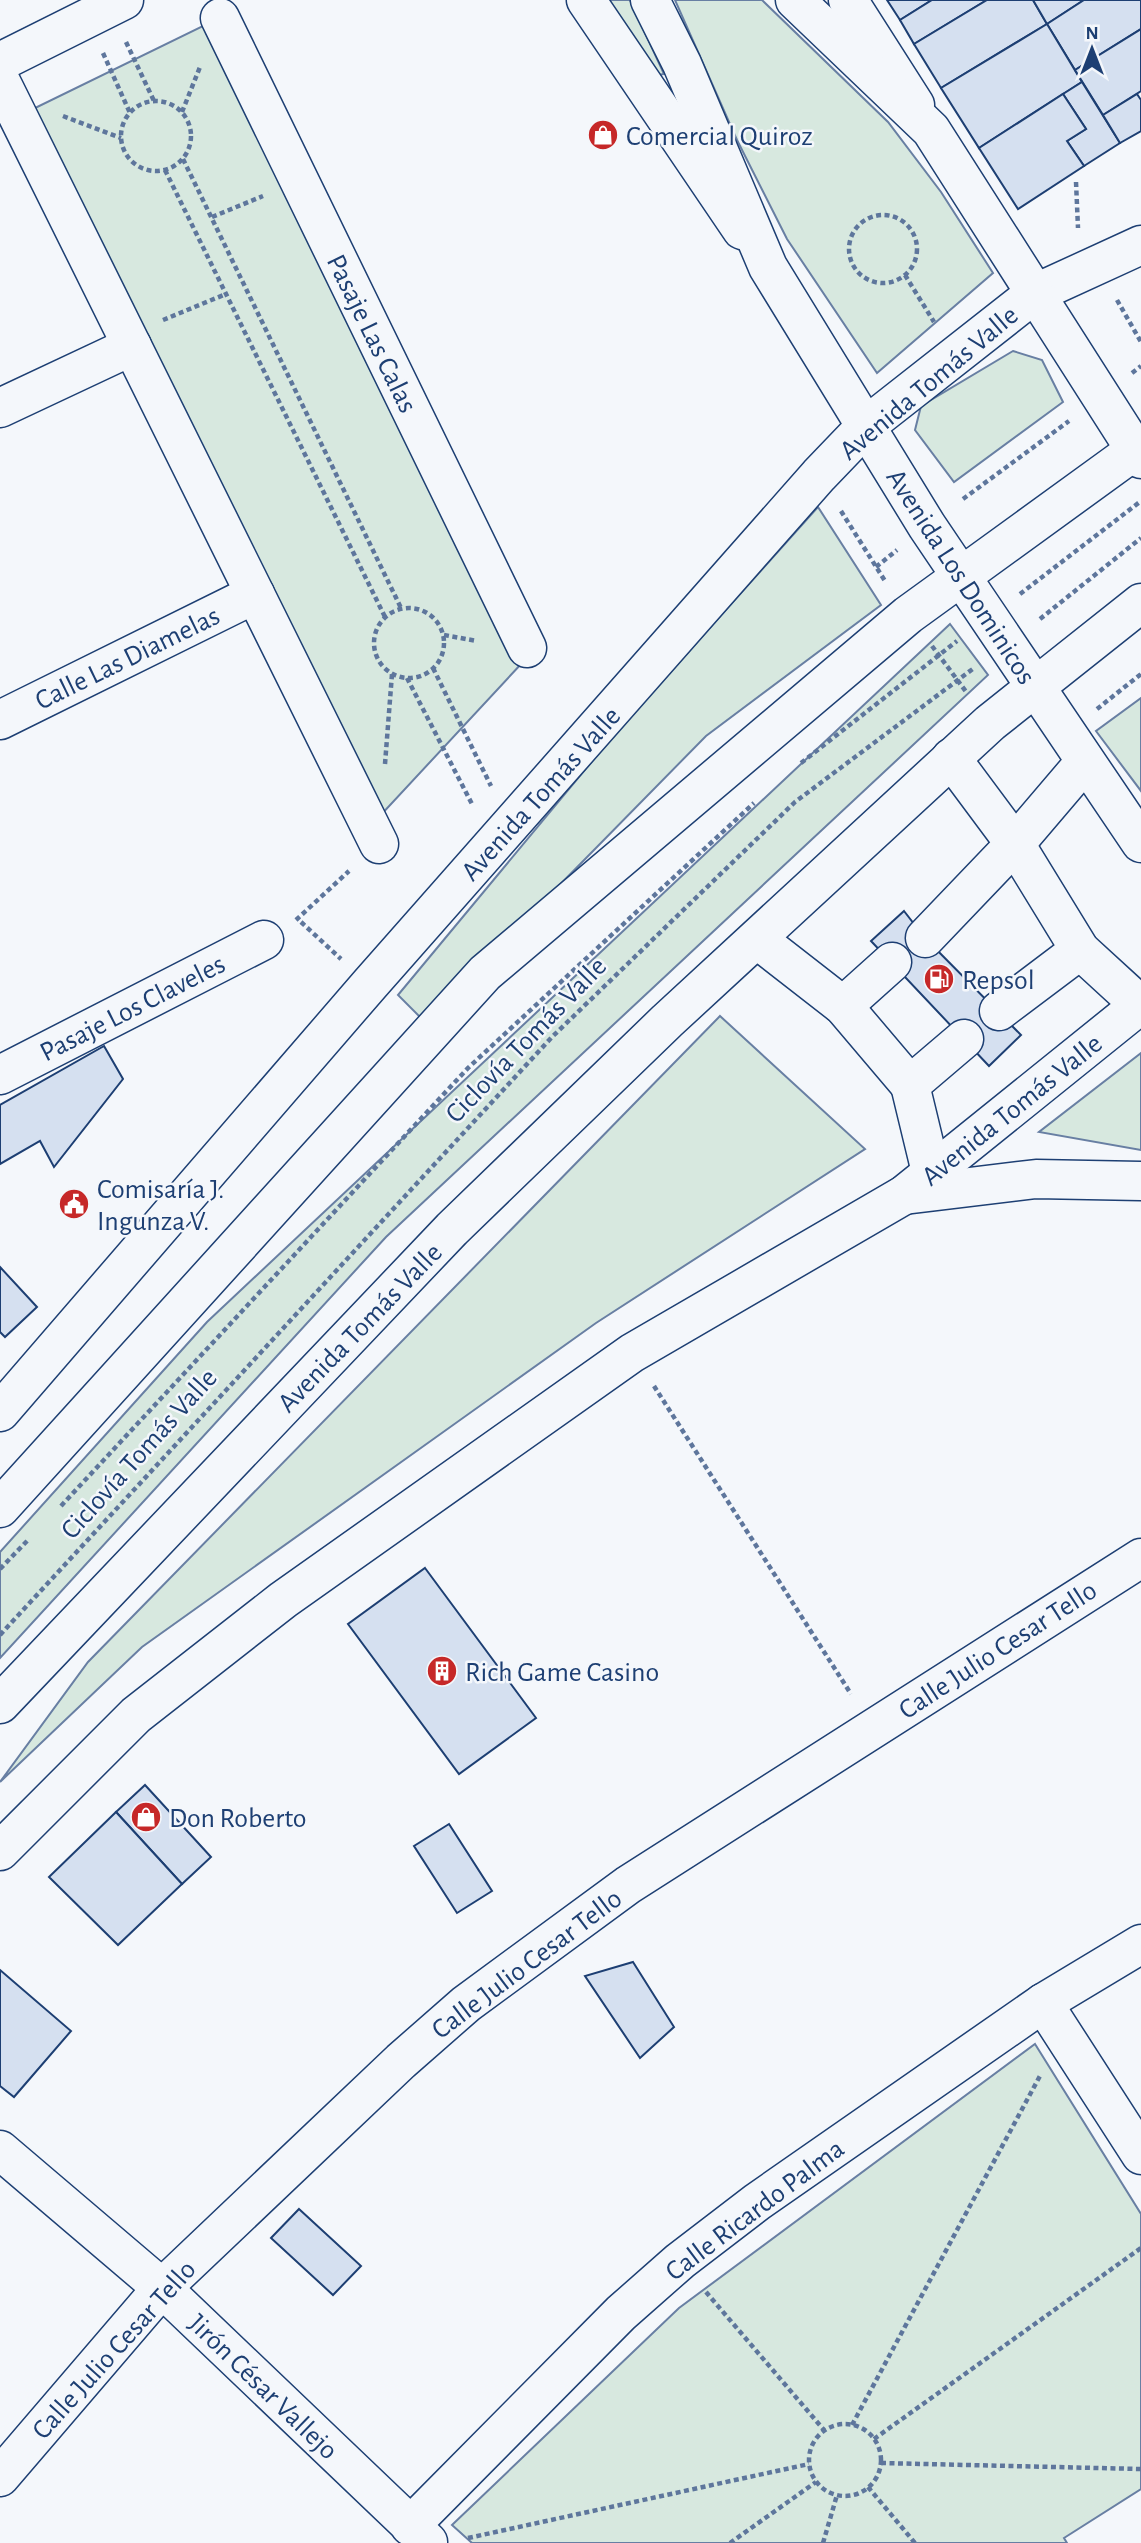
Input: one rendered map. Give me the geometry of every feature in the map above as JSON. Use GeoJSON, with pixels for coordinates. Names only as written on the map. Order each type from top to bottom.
{"type":"FeatureCollection","features":[{"type":"Feature","properties":{"kind":"main road","name":"Avenida Los Dominicos"},"geometry":{"type":"LineString","coordinates":[[586,0],[768,267],[959,575],[999,631],[1084,763],[1141,843]]}},
{"type":"Feature","properties":{"kind":"main road","name":"Avenida Los Dominicos"},"geometry":{"type":"LineString","coordinates":[[650,0],[682,64],[768,267]]}},
{"type":"Feature","properties":{"kind":"main road"},"geometry":{"type":"LineString","coordinates":[[795,0],[931,130]]}},
{"type":"Feature","properties":{"kind":"main road"},"geometry":{"type":"LineString","coordinates":[[0,1508],[485,974],[839,671],[959,575],[1139,452],[1034,294],[848,0]]}},
{"type":"Feature","properties":{"kind":"main road"},"geometry":{"type":"LineString","coordinates":[[0,62],[107,9]]}},
{"type":"Feature","properties":{"kind":"main road","name":"Pasaje Las Calas"},"geometry":{"type":"LineString","coordinates":[[219,18],[527,648]]}},
{"type":"Feature","properties":{"kind":"main road"},"geometry":{"type":"LineString","coordinates":[[0,80],[379,844]]}},
{"type":"Feature","properties":{"kind":"main road","name":"Avenida Tomás Valle"},"geometry":{"type":"LineString","coordinates":[[0,1412],[370,984],[866,426],[1034,294],[1141,245]]}},
{"type":"Feature","properties":{"kind":"main road"},"geometry":{"type":"LineString","coordinates":[[0,408],[130,341]]}},
{"type":"Feature","properties":{"kind":"main road","name":"Calle Las Diamelas"},"geometry":{"type":"LineString","coordinates":[[0,720],[255,594]]}},
{"type":"Feature","properties":{"kind":"main road","name":"Avenida Tomás Valle"},"geometry":{"type":"LineString","coordinates":[[0,1704],[452,1229],[667,1021],[951,758],[1034,687],[1141,603]]}},
{"type":"Feature","properties":{"kind":"main road"},"geometry":{"type":"LineString","coordinates":[[951,758],[1015,844],[1080,950],[1140,1005]]}},
{"type":"Feature","properties":{"kind":"main road"},"geometry":{"type":"LineString","coordinates":[[925,938],[1015,844],[1084,763]]}},
{"type":"Feature","properties":{"kind":"main road"},"geometry":{"type":"LineString","coordinates":[[757,939],[843,1006],[910,1086],[918,1183],[1036,1179],[1141,1181]]}},
{"type":"Feature","properties":{"kind":"main road","name":"Pasaje Los Claveles"},"geometry":{"type":"LineString","coordinates":[[0,1074],[264,940]]}},
{"type":"Feature","properties":{"kind":"main road"},"geometry":{"type":"LineString","coordinates":[[999,1011],[1080,950]]}},
{"type":"Feature","properties":{"kind":"main road"},"geometry":{"type":"LineString","coordinates":[[843,1006],[892,962]]}},
{"type":"Feature","properties":{"kind":"main road","name":"Avenida Tomás Valle"},"geometry":{"type":"LineString","coordinates":[[0,1851],[136,1715],[283,1600],[632,1353],[918,1183],[1140,1005]]}},
{"type":"Feature","properties":{"kind":"main road"},"geometry":{"type":"LineString","coordinates":[[910,1086],[964,1039]]}},
{"type":"Feature","properties":{"kind":"main road","name":"Calle Julio Cesar Tello"},"geometry":{"type":"LineString","coordinates":[[0,2477],[162,2288],[401,2061],[466,2004],[628,1885],[1141,1558]]}},
{"type":"Feature","properties":{"kind":"main road","name":"Calle Ricardo Palma"},"geometry":{"type":"LineString","coordinates":[[432,2536],[621,2313],[680,2261],[758,2202],[1053,2018],[1141,1944]]}},
{"type":"Feature","properties":{"kind":"main road"},"geometry":{"type":"LineString","coordinates":[[1053,2018],[1141,2155]]}},
{"type":"Feature","properties":{"kind":"main road","name":"Jirón César Vallejo"},"geometry":{"type":"LineString","coordinates":[[0,2150],[162,2288],[432,2536]]}},
{"type":"Feature","properties":{"kind":"path"},"geometry":{"type":"LineString","coordinates":[[107,9],[154,101]]}},
{"type":"Feature","properties":{"kind":"path"},"geometry":{"type":"LineString","coordinates":[[107,9],[130,113],[121,138],[129,158],[145,169],[165,170],[183,159],[191,140],[188,120],[173,106],[154,101],[130,113]]}},
{"type":"Feature","properties":{"kind":"path"},"geometry":{"type":"LineString","coordinates":[[183,159],[401,608]]}},
{"type":"Feature","properties":{"kind":"path"},"geometry":{"type":"LineString","coordinates":[[165,170],[385,617]]}},
{"type":"Feature","properties":{"kind":"path"},"geometry":{"type":"LineString","coordinates":[[212,217],[299,181]]}},
{"type":"Feature","properties":{"kind":"path"},"geometry":{"type":"LineString","coordinates":[[1076,182],[1080,227]]}},
{"type":"Feature","properties":{"kind":"path"},"geometry":{"type":"LineString","coordinates":[[873,215],[897,217],[914,232],[917,256],[905,275],[885,283],[875,282],[858,272],[848,251],[849,239],[863,221],[873,215]]}},
{"type":"Feature","properties":{"kind":"path"},"geometry":{"type":"LineString","coordinates":[[905,275],[941,332]]}},
{"type":"Feature","properties":{"kind":"path"},"geometry":{"type":"LineString","coordinates":[[1110,288],[1141,342]]}},
{"type":"Feature","properties":{"kind":"path"},"geometry":{"type":"LineString","coordinates":[[130,341],[226,294]]}},
{"type":"Feature","properties":{"kind":"path"},"geometry":{"type":"LineString","coordinates":[[962,499],[1071,419]]}},
{"type":"Feature","properties":{"kind":"path","name":"Ciclovía Tomás Valle"},"geometry":{"type":"LineString","coordinates":[[0,1634],[552,1037],[795,802],[956,680],[999,631],[1141,500]]}},
{"type":"Feature","properties":{"kind":"path"},"geometry":{"type":"LineString","coordinates":[[838,505],[888,586]]}},
{"type":"Feature","properties":{"kind":"path","name":"Ciclovía Tomás Valle"},"geometry":{"type":"LineString","coordinates":[[793,769],[938,654],[999,631],[1141,538]]}},
{"type":"Feature","properties":{"kind":"path"},"geometry":{"type":"LineString","coordinates":[[876,567],[908,542]]}},
{"type":"Feature","properties":{"kind":"path"},"geometry":{"type":"LineString","coordinates":[[401,608],[423,611],[439,625],[444,648],[433,668],[416,677],[407,678],[392,674],[377,658],[374,636],[385,617],[401,608]]}},
{"type":"Feature","properties":{"kind":"path"},"geometry":{"type":"LineString","coordinates":[[929,643],[968,694]]}},
{"type":"Feature","properties":{"kind":"path"},"geometry":{"type":"LineString","coordinates":[[433,668],[502,836]]}},
{"type":"Feature","properties":{"kind":"path"},"geometry":{"type":"LineString","coordinates":[[1088,716],[1141,674]]}},
{"type":"Feature","properties":{"kind":"path"},"geometry":{"type":"LineString","coordinates":[[407,678],[502,836]]}},
{"type":"Feature","properties":{"kind":"path","name":"Ciclovía Tomás Valle"},"geometry":{"type":"LineString","coordinates":[[58,1509],[468,1068],[762,795]]}},
{"type":"Feature","properties":{"kind":"path"},"geometry":{"type":"LineString","coordinates":[[264,940],[298,919],[379,844]]}},
{"type":"Feature","properties":{"kind":"path"},"geometry":{"type":"LineString","coordinates":[[298,919],[370,984]]}},
{"type":"Feature","properties":{"kind":"path"},"geometry":{"type":"LineString","coordinates":[[632,1353],[873,1728]]}},
{"type":"Feature","properties":{"kind":"path","name":"Ciclovía Tomás Valle"},"geometry":{"type":"LineString","coordinates":[[0,1569],[29,1539]]}},
{"type":"Feature","properties":{"kind":"path"},"geometry":{"type":"LineString","coordinates":[[852,2425],[1053,2018]]}},
{"type":"Feature","properties":{"kind":"path"},"geometry":{"type":"LineString","coordinates":[[874,2439],[1141,2248]]}},
{"type":"Feature","properties":{"kind":"path"},"geometry":{"type":"LineString","coordinates":[[680,2261],[824,2430]]}},
{"type":"Feature","properties":{"kind":"path"},"geometry":{"type":"LineString","coordinates":[[843,2424],[852,2425],[874,2439],[879,2447],[881,2463],[869,2487],[859,2493],[837,2495],[816,2482],[809,2465],[812,2445],[824,2430],[843,2424]]}},
{"type":"Feature","properties":{"kind":"path"},"geometry":{"type":"LineString","coordinates":[[881,2463],[1141,2469]]}},
{"type":"Feature","properties":{"kind":"path"},"geometry":{"type":"LineString","coordinates":[[432,2536],[809,2465]]}},
{"type":"Feature","properties":{"kind":"path"},"geometry":{"type":"LineString","coordinates":[[730,2543],[816,2482]]}},
{"type":"Feature","properties":{"kind":"path"},"geometry":{"type":"LineString","coordinates":[[869,2487],[915,2543]]}},
{"type":"Feature","properties":{"kind":"path"},"geometry":{"type":"LineString","coordinates":[[823,2543],[837,2495]]}},
{"type":"Feature","properties":{"kind":"shaded area"},"geometry":{"type":"Polygon","coordinates":[[[603,0],[630,0],[664,74],[653,76],[603,0]]]}},
{"type":"Feature","properties":{"kind":"shaded area"},"geometry":{"type":"Polygon","coordinates":[[[675,0],[762,0],[888,122],[941,192],[993,273],[877,373],[787,239],[737,140],[675,0]]]}},
{"type":"Feature","properties":{"kind":"shaded area"},"geometry":{"type":"Polygon","coordinates":[[[209,23],[522,663],[379,817],[33,109],[209,23]]]}},
{"type":"Feature","properties":{"kind":"shaded area"},"geometry":{"type":"Polygon","coordinates":[[[1013,351],[1042,360],[1063,402],[954,482],[915,430],[921,406],[1013,351]]]}},
{"type":"Feature","properties":{"kind":"shaded area"},"geometry":{"type":"Polygon","coordinates":[[[818,507],[881,605],[706,736],[425,1022],[398,995],[613,736],[818,507]]]}},
{"type":"Feature","properties":{"kind":"shaded area"},"geometry":{"type":"Polygon","coordinates":[[[950,624],[988,675],[386,1237],[0,1658],[0,1552],[207,1322],[950,624]]]}},
{"type":"Feature","properties":{"kind":"shaded area"},"geometry":{"type":"Polygon","coordinates":[[[1141,698],[1141,791],[1096,731],[1141,698]]]}},
{"type":"Feature","properties":{"kind":"shaded area"},"geometry":{"type":"Polygon","coordinates":[[[720,1016],[865,1149],[596,1323],[142,1647],[0,1782],[88,1662],[720,1016]]]}},
{"type":"Feature","properties":{"kind":"shaded area"},"geometry":{"type":"Polygon","coordinates":[[[1141,1053],[1141,1150],[1039,1132],[1141,1053]]]}},
{"type":"Feature","properties":{"kind":"shaded area"},"geometry":{"type":"Polygon","coordinates":[[[1035,2044],[1141,2214],[1141,2489],[1064,2538],[1067,2543],[472,2543],[452,2525],[679,2308],[1035,2044]]]}},
{"type":"Feature","properties":{"kind":"building"},"geometry":{"type":"Polygon","coordinates":[[[887,0],[932,0],[900,20],[887,0]]]}},
{"type":"Feature","properties":{"kind":"building"},"geometry":{"type":"Polygon","coordinates":[[[932,0],[987,0],[914,44],[900,20],[932,0]]]}},
{"type":"Feature","properties":{"kind":"building"},"geometry":{"type":"Polygon","coordinates":[[[987,0],[1033,0],[1047,24],[941,88],[914,44],[987,0]]]}},
{"type":"Feature","properties":{"kind":"building"},"geometry":{"type":"Polygon","coordinates":[[[1033,0],[1084,0],[1047,24],[1033,0]]]}},
{"type":"Feature","properties":{"kind":"building"},"geometry":{"type":"Polygon","coordinates":[[[1084,0],[1141,0],[1141,29],[1075,70],[1047,24],[1084,0]]]}},
{"type":"Feature","properties":{"kind":"building"},"geometry":{"type":"Polygon","coordinates":[[[1047,24],[1082,82],[979,148],[941,88],[1047,24]]]}},
{"type":"Feature","properties":{"kind":"building"},"geometry":{"type":"Polygon","coordinates":[[[1141,29],[1141,91],[1103,115],[1075,70],[1141,29]]]}},
{"type":"Feature","properties":{"kind":"building"},"geometry":{"type":"Polygon","coordinates":[[[1082,82],[1120,143],[1084,166],[1067,141],[1086,129],[1063,94],[1082,82]]]}},
{"type":"Feature","properties":{"kind":"building"},"geometry":{"type":"Polygon","coordinates":[[[1063,94],[1086,129],[1067,141],[1084,166],[1018,209],[979,148],[1063,94]]]}},
{"type":"Feature","properties":{"kind":"building"},"geometry":{"type":"Polygon","coordinates":[[[1137,94],[1141,100],[1141,131],[1120,143],[1103,115],[1137,94]]]}},
{"type":"Feature","properties":{"kind":"building"},"geometry":{"type":"Polygon","coordinates":[[[904,911],[925,938],[1021,1035],[989,1066],[871,941],[904,911]]]}},
{"type":"Feature","properties":{"kind":"building"},"geometry":{"type":"Polygon","coordinates":[[[104,1046],[123,1079],[54,1167],[40,1141],[0,1164],[0,1105],[104,1046]]]}},
{"type":"Feature","properties":{"kind":"building"},"geometry":{"type":"Polygon","coordinates":[[[0,1267],[37,1307],[5,1337],[0,1332],[0,1267]]]}},
{"type":"Feature","properties":{"kind":"building","name":"Rich Game Casino"},"geometry":{"type":"Polygon","coordinates":[[[425,1568],[536,1718],[459,1774],[348,1624],[425,1568]]]}},
{"type":"Feature","properties":{"kind":"building"},"geometry":{"type":"Polygon","coordinates":[[[145,1785],[211,1857],[182,1884],[116,1812],[145,1785]]]}},
{"type":"Feature","properties":{"kind":"building"},"geometry":{"type":"Polygon","coordinates":[[[116,1812],[182,1884],[118,1945],[49,1877],[116,1812]]]}},
{"type":"Feature","properties":{"kind":"building"},"geometry":{"type":"Polygon","coordinates":[[[449,1824],[492,1891],[457,1913],[414,1846],[449,1824]]]}},
{"type":"Feature","properties":{"kind":"building"},"geometry":{"type":"Polygon","coordinates":[[[633,1962],[674,2027],[640,2058],[585,1976],[633,1962]]]}},
{"type":"Feature","properties":{"kind":"building"},"geometry":{"type":"Polygon","coordinates":[[[0,1970],[71,2031],[14,2097],[0,2086],[0,1970]]]}},
{"type":"Feature","properties":{"kind":"building"},"geometry":{"type":"Polygon","coordinates":[[[299,2209],[361,2266],[333,2295],[271,2238],[299,2209]]]}},
{"type":"Feature","properties":{"kind":"place","name":"Comercial Quiroz"},"geometry":{"type":"Point","coordinates":[603,135]}},
{"type":"Feature","properties":{"kind":"place","name":"Repsol"},"geometry":{"type":"Point","coordinates":[939,979]}},
{"type":"Feature","properties":{"kind":"place","name":"Comisaría J. Ingunza V."},"geometry":{"type":"Point","coordinates":[74,1204]}},
{"type":"Feature","properties":{"kind":"place","name":"Rich Game Casino"},"geometry":{"type":"Point","coordinates":[442,1671]}},
{"type":"Feature","properties":{"kind":"place","name":"Don Roberto"},"geometry":{"type":"Point","coordinates":[146,1817]}}]}
